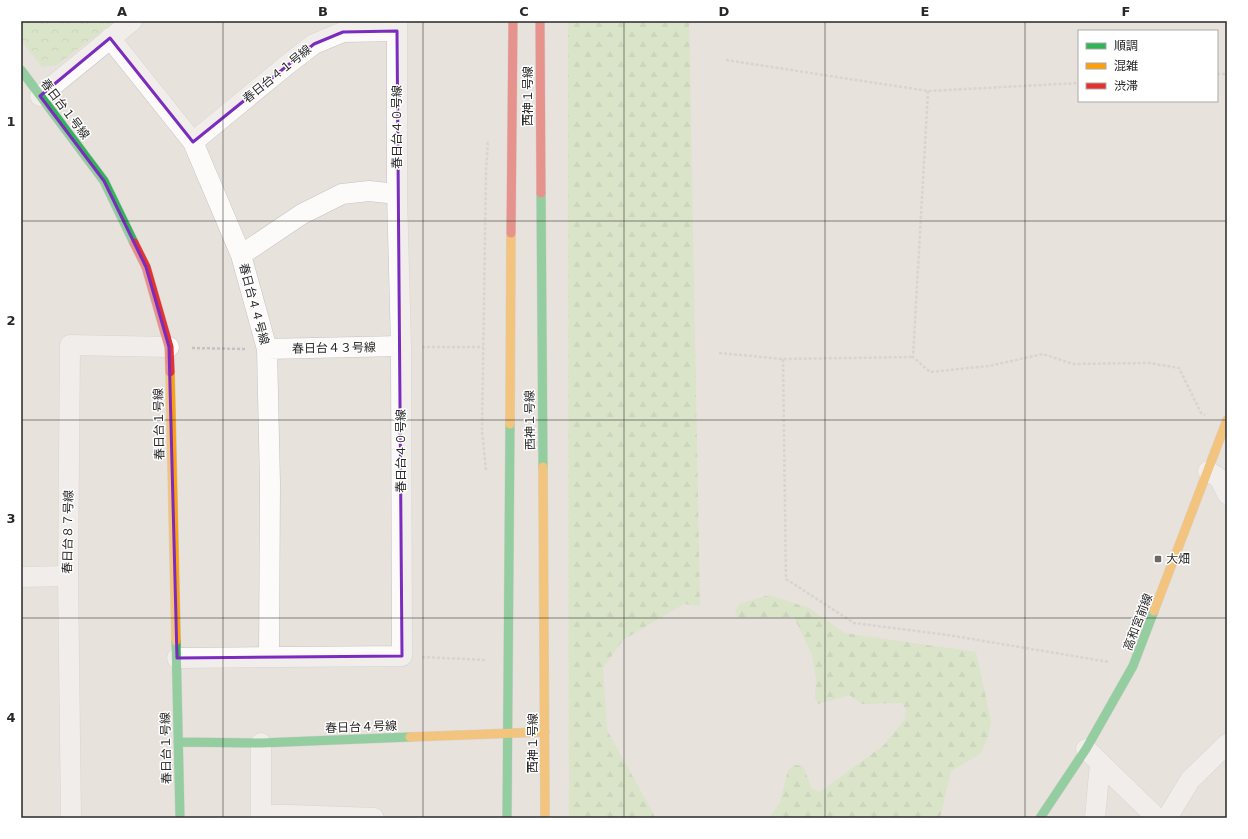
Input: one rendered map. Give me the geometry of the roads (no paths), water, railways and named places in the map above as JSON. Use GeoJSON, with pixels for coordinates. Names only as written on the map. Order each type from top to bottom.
{"type":"FeatureCollection","features":[{"type":"Feature","properties":{"kind":"street"},"geometry":{"type":"LineString","coordinates":[[40,96],[132,21]]}},
{"type":"Feature","properties":{"kind":"street","name":"西神１号線"},"geometry":{"type":"LineString","coordinates":[[507,818],[512,21]]}},
{"type":"Feature","properties":{"kind":"street","name":"西神１号線"},"geometry":{"type":"LineString","coordinates":[[540,21],[545,818]]}},
{"type":"Feature","properties":{"kind":"street","name":"春日台４１号線"},"geometry":{"type":"LineString","coordinates":[[193,142],[314,44],[343,32],[397,26]]}},
{"type":"Feature","properties":{"kind":"street","name":"春日台４０号線"},"geometry":{"type":"LineString","coordinates":[[269,657],[402,656],[401,346],[397,194],[397,26]]}},
{"type":"Feature","properties":{"kind":"street","name":"春日台４４号線"},"geometry":{"type":"LineString","coordinates":[[110,38],[193,142],[241,255],[267,349],[270,484],[269,657]]}},
{"type":"Feature","properties":{"kind":"street","name":"春日台１号線"},"geometry":{"type":"LineString","coordinates":[[21,70],[104,181],[146,268],[169,347],[180,818]]}},
{"type":"Feature","properties":{"kind":"street"},"geometry":{"type":"LineString","coordinates":[[241,255],[302,214],[342,194],[369,191],[397,194]]}},
{"type":"Feature","properties":{"kind":"street","name":"春日台８７号線"},"geometry":{"type":"LineString","coordinates":[[71,818],[68,576],[70,345],[169,347]]}},
{"type":"Feature","properties":{"kind":"street","name":"春日台４３号線"},"geometry":{"type":"LineString","coordinates":[[267,349],[401,346]]}},
{"type":"Feature","properties":{"kind":"street","name":"高和宮前線"},"geometry":{"type":"LineString","coordinates":[[1040,818],[1093,756],[1134,666],[1226,422]]}},
{"type":"Feature","properties":{"kind":"street"},"geometry":{"type":"LineString","coordinates":[[1208,471],[1220,480],[1227,494]]}},
{"type":"Feature","properties":{"kind":"street"},"geometry":{"type":"LineString","coordinates":[[21,577],[68,576]]}},
{"type":"Feature","properties":{"kind":"street"},"geometry":{"type":"LineString","coordinates":[[177,658],[269,657]]}},
{"type":"Feature","properties":{"kind":"street","name":"春日台４号線"},"geometry":{"type":"LineString","coordinates":[[178,742],[261,743],[545,732]]}},
{"type":"Feature","properties":{"kind":"street"},"geometry":{"type":"LineString","coordinates":[[261,743],[261,816],[374,818]]}},
{"type":"Feature","properties":{"kind":"street"},"geometry":{"type":"LineString","coordinates":[[1167,818],[1190,780],[1227,744]]}},
{"type":"Feature","properties":{"kind":"street"},"geometry":{"type":"LineString","coordinates":[[1093,756],[1095,818]]}},
{"type":"Feature","properties":{"kind":"street"},"geometry":{"type":"LineString","coordinates":[[1093,756],[1157,818]]}},
{"type":"Feature","properties":{"kind":"place","name":"大畑"},"geometry":{"type":"Point","coordinates":[1158,559]}}]}
